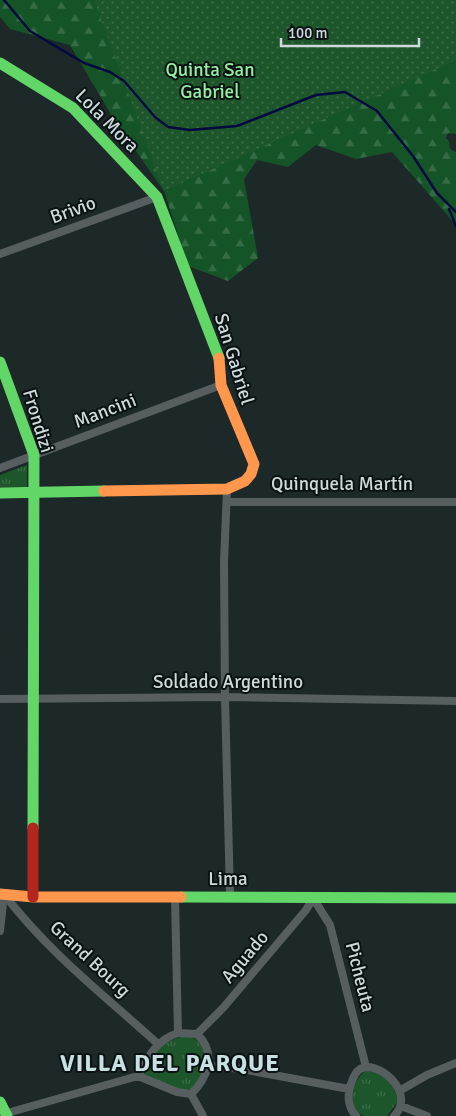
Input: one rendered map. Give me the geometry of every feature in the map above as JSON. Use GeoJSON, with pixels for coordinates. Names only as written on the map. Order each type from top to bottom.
{"type":"FeatureCollection","features":[{"type":"Feature","properties":{"kind":"street","name":"Lola Mora"},"geometry":{"type":"LineString","coordinates":[[0,63],[73,108],[157,197]]}},
{"type":"Feature","properties":{"kind":"street","name":"Brivio"},"geometry":{"type":"LineString","coordinates":[[0,254],[157,197]]}},
{"type":"Feature","properties":{"kind":"street","name":"San Gabriel"},"geometry":{"type":"LineString","coordinates":[[157,197],[219,357],[221,385],[254,464],[252,474],[246,482],[227,489]]}},
{"type":"Feature","properties":{"kind":"street","name":"Frondizi"},"geometry":{"type":"LineString","coordinates":[[0,362],[34,455],[32,492],[33,897]]}},
{"type":"Feature","properties":{"kind":"street","name":"Mancini"},"geometry":{"type":"LineString","coordinates":[[0,468],[221,385]]}},
{"type":"Feature","properties":{"kind":"street"},"geometry":{"type":"LineString","coordinates":[[0,493],[227,489],[228,502],[224,563],[224,697],[230,896]]}},
{"type":"Feature","properties":{"kind":"street","name":"Quinquela Martín"},"geometry":{"type":"LineString","coordinates":[[228,502],[456,502]]}},
{"type":"Feature","properties":{"kind":"street","name":"Soldado Argentino"},"geometry":{"type":"LineString","coordinates":[[0,699],[224,697],[456,701]]}},
{"type":"Feature","properties":{"kind":"street"},"geometry":{"type":"LineString","coordinates":[[0,931],[2,894]]}},
{"type":"Feature","properties":{"kind":"street","name":"Lima"},"geometry":{"type":"LineString","coordinates":[[2,894],[33,897],[456,898]]}},
{"type":"Feature","properties":{"kind":"street","name":"Grand Bourg"},"geometry":{"type":"LineString","coordinates":[[2,894],[48,944],[158,1044]]}},
{"type":"Feature","properties":{"kind":"street"},"geometry":{"type":"LineString","coordinates":[[175,898],[178,1034]]}},
{"type":"Feature","properties":{"kind":"street","name":"Aguado"},"geometry":{"type":"LineString","coordinates":[[197,1034],[223,1008],[314,898]]}},
{"type":"Feature","properties":{"kind":"street","name":"Picheuta"},"geometry":{"type":"LineString","coordinates":[[314,898],[330,926],[366,1067]]}},
{"type":"Feature","properties":{"kind":"street"},"geometry":{"type":"LineString","coordinates":[[138,1076],[158,1044],[166,1037],[178,1034],[197,1034],[206,1046],[210,1066],[205,1077],[191,1094]]}},
{"type":"Feature","properties":{"kind":"street"},"geometry":{"type":"LineString","coordinates":[[401,1090],[427,1075],[456,1063]]}},
{"type":"Feature","properties":{"kind":"street"},"geometry":{"type":"LineString","coordinates":[[210,1066],[242,1069],[349,1089]]}},
{"type":"Feature","properties":{"kind":"street"},"geometry":{"type":"LineString","coordinates":[[344,1116],[354,1114],[349,1099],[349,1089],[360,1069],[366,1067],[376,1068],[394,1081],[401,1090],[401,1106],[394,1116]]}},
{"type":"Feature","properties":{"kind":"street"},"geometry":{"type":"LineString","coordinates":[[0,1102],[7,1115],[138,1076],[177,1092],[191,1094]]}},
{"type":"Feature","properties":{"kind":"street"},"geometry":{"type":"LineString","coordinates":[[191,1094],[202,1116]]}},
{"type":"Feature","properties":{"kind":"street"},"geometry":{"type":"LineString","coordinates":[[401,1106],[427,1116]]}},
{"type":"Feature","properties":{"kind":"green space","name":"Quinta San Gabriel"},"geometry":{"type":"Polygon","coordinates":[[[0,0],[456,0],[456,134],[448,133],[446,138],[449,141],[450,149],[456,152],[456,225],[392,152],[356,159],[316,145],[288,167],[257,160],[244,179],[258,258],[228,281],[188,266],[164,191],[115,121],[70,45],[10,29],[0,17],[0,0]]]}},
{"type":"Feature","properties":{"kind":"green space","name":"Quinta San Gabriel"},"geometry":{"type":"Polygon","coordinates":[[[94,0],[456,0],[456,60],[164,191],[94,0]]]}},
{"type":"Feature","properties":{"kind":"green space"},"geometry":{"type":"Polygon","coordinates":[[[27,465],[27,487],[0,487],[0,475],[27,465]]]}},
{"type":"Feature","properties":{"kind":"green space"},"geometry":{"type":"Polygon","coordinates":[[[186,1036],[195,1039],[201,1046],[204,1055],[202,1074],[192,1088],[179,1090],[143,1074],[148,1060],[158,1049],[165,1044],[186,1036]]]}},
{"type":"Feature","properties":{"kind":"green space"},"geometry":{"type":"Polygon","coordinates":[[[366,1071],[372,1071],[383,1076],[394,1090],[398,1101],[387,1116],[363,1116],[355,1106],[353,1100],[354,1087],[361,1075],[366,1071]]]}},
{"type":"Feature","properties":{"kind":"waterway"},"geometry":{"type":"LineString","coordinates":[[4,0],[30,31],[84,63],[110,72],[124,81],[155,117],[168,127],[190,130],[237,126],[316,95],[345,92],[377,111],[413,156],[437,193],[456,212]]}},
{"type":"Feature","properties":{"kind":"waterway"},"geometry":{"type":"LineString","coordinates":[[449,209],[456,226]]}},
{"type":"Feature","properties":{"kind":"traffic: fast"},"geometry":{"type":"LineString","coordinates":[[0,63],[73,108],[157,197],[219,358]]}},
{"type":"Feature","properties":{"kind":"traffic: fast"},"geometry":{"type":"LineString","coordinates":[[0,362],[34,455],[33,828]]}},
{"type":"Feature","properties":{"kind":"traffic: fast"},"geometry":{"type":"LineString","coordinates":[[0,493],[104,491]]}},
{"type":"Feature","properties":{"kind":"traffic: fast"},"geometry":{"type":"LineString","coordinates":[[181,897],[456,898]]}},
{"type":"Feature","properties":{"kind":"traffic: fast"},"geometry":{"type":"LineString","coordinates":[[0,1102],[7,1116]]}},
{"type":"Feature","properties":{"kind":"traffic: slow"},"geometry":{"type":"LineString","coordinates":[[104,491],[227,489],[245,481],[251,474],[254,464],[221,385],[219,358]]}},
{"type":"Feature","properties":{"kind":"traffic: slow"},"geometry":{"type":"LineString","coordinates":[[0,894],[33,897],[181,897]]}},
{"type":"Feature","properties":{"kind":"traffic: jam"},"geometry":{"type":"LineString","coordinates":[[33,828],[33,897]]}},
{"type":"Feature","properties":{"kind":"district","name":"VILLA DEL PARQUE"},"geometry":{"type":"Point","coordinates":[170,1063]}}]}
